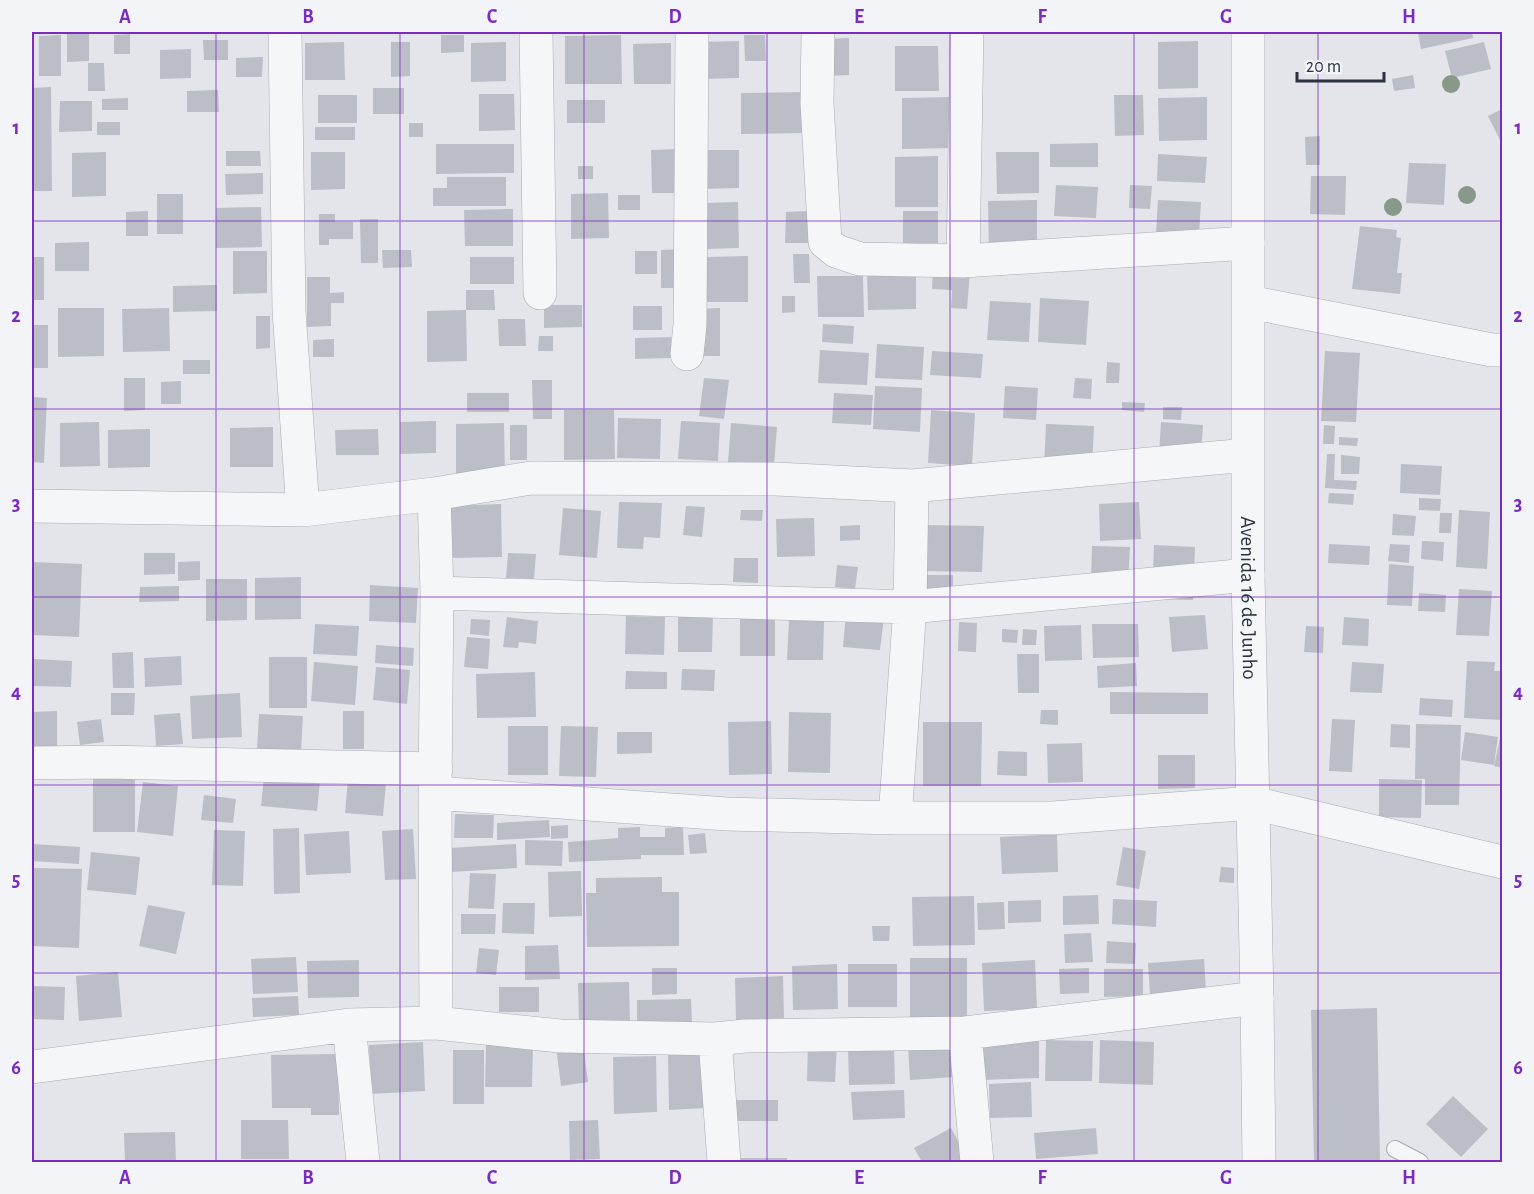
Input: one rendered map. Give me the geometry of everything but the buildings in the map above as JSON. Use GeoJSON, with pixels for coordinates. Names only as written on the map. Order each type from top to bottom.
{"type":"FeatureCollection","features":[{"type":"Feature","properties":{"kind":"street"},"geometry":{"type":"LineString","coordinates":[[285,32],[289,311],[303,510]]}},
{"type":"Feature","properties":{"kind":"street"},"geometry":{"type":"LineString","coordinates":[[536,32],[540,292]]}},
{"type":"Feature","properties":{"kind":"street"},"geometry":{"type":"LineString","coordinates":[[687,354],[690,325],[692,32]]}},
{"type":"Feature","properties":{"kind":"street"},"geometry":{"type":"LineString","coordinates":[[818,32],[817,103],[825,242],[836,251],[860,259],[963,261],[1248,243]]}},
{"type":"Feature","properties":{"kind":"street"},"geometry":{"type":"LineString","coordinates":[[963,261],[967,32]]}},
{"type":"Feature","properties":{"kind":"street","name":"Avenida 16 de Junho"},"geometry":{"type":"LineString","coordinates":[[1248,32],[1248,575],[1259,1162]]}},
{"type":"Feature","properties":{"kind":"street"},"geometry":{"type":"LineString","coordinates":[[1249,302],[1492,350],[1503,350]]}},
{"type":"Feature","properties":{"kind":"street"},"geometry":{"type":"LineString","coordinates":[[32,506],[303,510],[434,494],[531,478],[776,479],[912,486],[1247,455]]}},
{"type":"Feature","properties":{"kind":"street"},"geometry":{"type":"LineString","coordinates":[[895,818],[910,607],[912,486]]}},
{"type":"Feature","properties":{"kind":"street"},"geometry":{"type":"LineString","coordinates":[[434,494],[437,593],[436,1023]]}},
{"type":"Feature","properties":{"kind":"street"},"geometry":{"type":"LineString","coordinates":[[437,593],[910,607],[1248,575]]}},
{"type":"Feature","properties":{"kind":"street"},"geometry":{"type":"LineString","coordinates":[[32,763],[106,762],[435,781],[727,814],[1053,819],[1253,803],[1503,862]]}},
{"type":"Feature","properties":{"kind":"street"},"geometry":{"type":"LineString","coordinates":[[32,1067],[350,1025],[436,1023],[560,1036],[715,1039],[744,1035],[965,1033],[1257,998]]}},
{"type":"Feature","properties":{"kind":"street"},"geometry":{"type":"LineString","coordinates":[[350,1025],[363,1162]]}},
{"type":"Feature","properties":{"kind":"street"},"geometry":{"type":"LineString","coordinates":[[965,1033],[977,1162]]}},
{"type":"Feature","properties":{"kind":"street"},"geometry":{"type":"LineString","coordinates":[[715,1039],[724,1162]]}},
{"type":"Feature","properties":{"kind":"lane"},"geometry":{"type":"LineString","coordinates":[[1395,1149],[1420,1162]]}}]}
